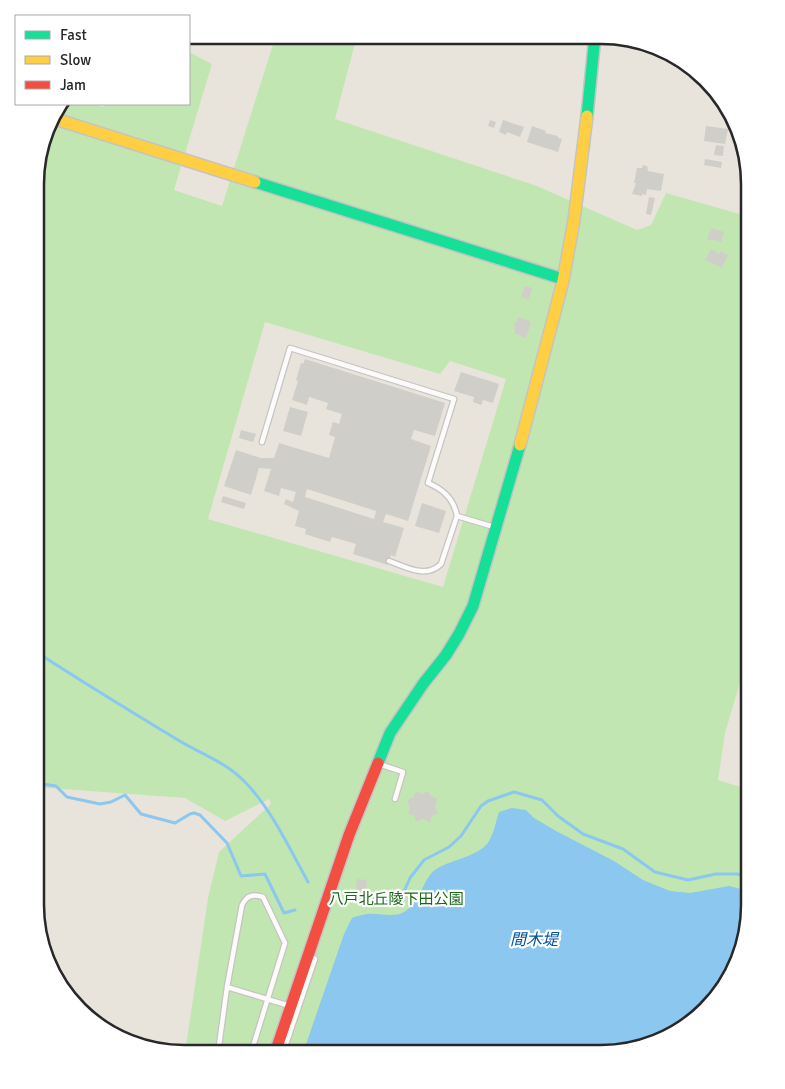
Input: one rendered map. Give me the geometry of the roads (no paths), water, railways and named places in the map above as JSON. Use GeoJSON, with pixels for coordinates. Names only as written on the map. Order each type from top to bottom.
{"type":"FeatureCollection","features":[{"type":"Feature","properties":{"kind":"street"},"geometry":{"type":"LineString","coordinates":[[278,1045],[349,835],[390,733],[423,684],[446,655],[459,634],[472,606],[542,364],[563,279],[581,183],[594,44]]}},
{"type":"Feature","properties":{"kind":"street"},"geometry":{"type":"LineString","coordinates":[[59,120],[563,279]]}},
{"type":"Feature","properties":{"kind":"lane"},"geometry":{"type":"LineString","coordinates":[[262,442],[290,348],[454,399],[428,483],[439,487],[448,496],[455,506],[457,516],[441,564],[436,568],[422,572],[389,561]]}},
{"type":"Feature","properties":{"kind":"lane"},"geometry":{"type":"LineString","coordinates":[[457,516],[495,528]]}},
{"type":"Feature","properties":{"kind":"lane"},"geometry":{"type":"LineString","coordinates":[[378,764],[403,772],[395,799]]}},
{"type":"Feature","properties":{"kind":"lane"},"geometry":{"type":"LineString","coordinates":[[219,1045],[227,987],[242,905],[245,898],[250,895],[258,895],[263,897],[266,902],[285,943],[253,1045]]}},
{"type":"Feature","properties":{"kind":"lane"},"geometry":{"type":"LineString","coordinates":[[286,1045],[315,959],[308,956]]}},
{"type":"Feature","properties":{"kind":"lane"},"geometry":{"type":"LineString","coordinates":[[227,987],[291,1006]]}},
{"type":"Feature","properties":{"kind":"water","name":"間木堤"},"geometry":{"type":"Polygon","coordinates":[[[512,808],[526,810],[534,818],[614,861],[643,880],[670,891],[690,893],[729,886],[741,889],[739,933],[734,951],[718,983],[707,998],[679,1022],[647,1038],[629,1043],[611,1045],[306,1045],[344,934],[352,918],[367,914],[391,915],[404,912],[413,904],[435,870],[469,856],[484,847],[492,834],[499,812],[512,808]]]}},
{"type":"Feature","properties":{"kind":"waterway"},"geometry":{"type":"LineString","coordinates":[[44,657],[238,775],[254,792],[271,816],[308,882]]}},
{"type":"Feature","properties":{"kind":"waterway"},"geometry":{"type":"LineString","coordinates":[[44,784],[56,786],[67,797],[100,804],[111,802],[125,795],[141,814],[175,823],[190,814],[200,815],[227,843],[241,876],[265,874],[284,913],[295,910]]}},
{"type":"Feature","properties":{"kind":"waterway"},"geometry":{"type":"LineString","coordinates":[[360,898],[390,901],[402,896],[410,878],[424,860],[449,847],[461,836],[481,806],[488,801],[514,792],[542,800],[558,816],[583,834],[623,849],[655,872],[688,880],[716,874],[738,874],[741,876]]}},
{"type":"Feature","properties":{"kind":"park label","name":"八戸北丘陵下田公園"},"geometry":{"type":"Point","coordinates":[396,899]}}]}
